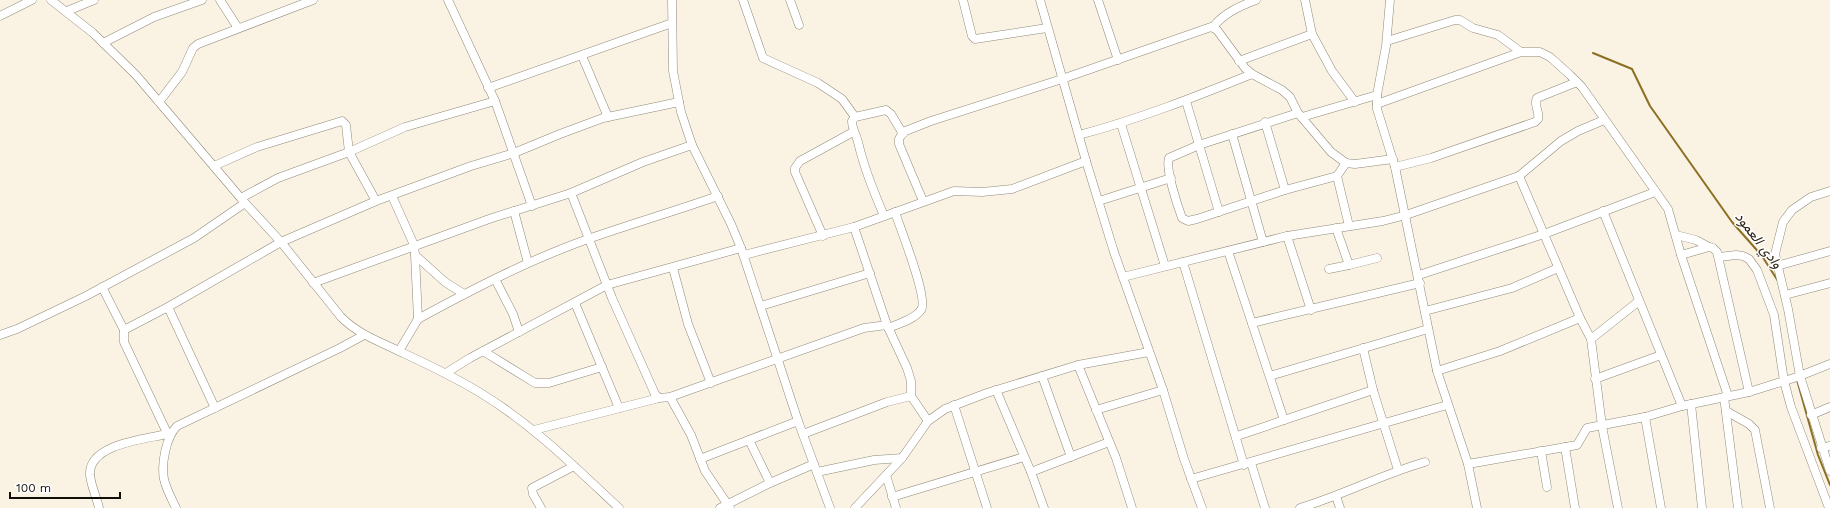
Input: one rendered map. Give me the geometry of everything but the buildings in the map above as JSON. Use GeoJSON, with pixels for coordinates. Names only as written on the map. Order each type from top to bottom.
{"type":"FeatureCollection","features":[{"type":"Feature","properties":{"kind":"street"},"geometry":{"type":"LineString","coordinates":[[0,16],[32,0]]}},
{"type":"Feature","properties":{"kind":"street"},"geometry":{"type":"LineString","coordinates":[[52,0],[68,11],[120,57],[243,201],[281,242],[341,317],[356,331],[446,373],[480,393],[534,430],[619,508]]}},
{"type":"Feature","properties":{"kind":"street"},"geometry":{"type":"LineString","coordinates":[[68,11],[94,0]]}},
{"type":"Feature","properties":{"kind":"street"},"geometry":{"type":"LineString","coordinates":[[103,43],[154,17],[202,0]]}},
{"type":"Feature","properties":{"kind":"street"},"geometry":{"type":"LineString","coordinates":[[220,0],[238,28]]}},
{"type":"Feature","properties":{"kind":"street"},"geometry":{"type":"LineString","coordinates":[[159,102],[182,72],[193,48],[205,40],[312,0]]}},
{"type":"Feature","properties":{"kind":"street"},"geometry":{"type":"LineString","coordinates":[[448,0],[495,101],[532,206]]}},
{"type":"Feature","properties":{"kind":"street"},"geometry":{"type":"LineString","coordinates":[[672,0],[673,71],[679,102],[692,145],[718,196],[742,252],[798,421],[830,508]]}},
{"type":"Feature","properties":{"kind":"street"},"geometry":{"type":"LineString","coordinates":[[743,0],[763,58],[818,83],[842,99],[855,117]]}},
{"type":"Feature","properties":{"kind":"street"},"geometry":{"type":"LineString","coordinates":[[790,0],[799,25]]}},
{"type":"Feature","properties":{"kind":"street"},"geometry":{"type":"LineString","coordinates":[[963,0],[972,36],[975,39],[1047,28]]}},
{"type":"Feature","properties":{"kind":"street"},"geometry":{"type":"LineString","coordinates":[[1040,0],[1086,161],[1123,277],[1163,390],[1191,479],[1202,508]]}},
{"type":"Feature","properties":{"kind":"street"},"geometry":{"type":"LineString","coordinates":[[1098,0],[1118,60]]}},
{"type":"Feature","properties":{"kind":"street"},"geometry":{"type":"LineString","coordinates":[[923,201],[898,144],[898,140],[908,130],[931,121],[1062,80],[1213,27],[1221,18],[1241,6],[1256,0]]}},
{"type":"Feature","properties":{"kind":"street"},"geometry":{"type":"LineString","coordinates":[[1305,0],[1312,34],[1332,71],[1355,102]]}},
{"type":"Feature","properties":{"kind":"street"},"geometry":{"type":"LineString","coordinates":[[1390,0],[1377,104],[1382,128],[1394,163],[1406,216],[1437,371],[1447,405],[1468,464],[1477,508]]}},
{"type":"Feature","properties":{"kind":"street"},"geometry":{"type":"LineString","coordinates":[[1386,41],[1455,20],[1460,20],[1473,28],[1498,35],[1507,40],[1521,52]]}},
{"type":"Feature","properties":{"kind":"street"},"geometry":{"type":"LineString","coordinates":[[488,88],[672,23]]}},
{"type":"Feature","properties":{"kind":"street"},"geometry":{"type":"LineString","coordinates":[[1213,27],[1239,61],[1252,74],[1282,90],[1290,97],[1300,115],[1331,152],[1346,164],[1394,163],[1431,158],[1535,122],[1538,119],[1539,114],[1535,104],[1537,98],[1576,82]]}},
{"type":"Feature","properties":{"kind":"street"},"geometry":{"type":"LineString","coordinates":[[1239,61],[1312,34]]}},
{"type":"Feature","properties":{"kind":"street"},"geometry":{"type":"LineString","coordinates":[[1377,104],[1521,52],[1540,52],[1550,57],[1576,82],[1668,210],[1726,396],[1726,411],[1738,508]]}},
{"type":"Feature","properties":{"kind":"street"},"geometry":{"type":"LineString","coordinates":[[582,56],[608,117]]}},
{"type":"Feature","properties":{"kind":"street"},"geometry":{"type":"LineString","coordinates":[[1079,135],[1121,124],[1186,101],[1252,74]]}},
{"type":"Feature","properties":{"kind":"street"},"geometry":{"type":"LineString","coordinates":[[1346,164],[1337,176],[1252,200],[1188,221],[1182,218],[1168,161],[1169,158],[1199,145],[1265,122],[1355,102],[1378,95]]}},
{"type":"Feature","properties":{"kind":"street"},"geometry":{"type":"LineString","coordinates":[[0,335],[17,329],[102,287],[194,238],[243,201],[278,178],[349,152],[380,137],[419,122],[495,101]]}},
{"type":"Feature","properties":{"kind":"street"},"geometry":{"type":"LineString","coordinates":[[1186,101],[1219,212]]}},
{"type":"Feature","properties":{"kind":"street"},"geometry":{"type":"LineString","coordinates":[[124,330],[168,307],[281,242],[376,201],[449,174],[514,154],[560,134],[608,117],[679,102]]}},
{"type":"Feature","properties":{"kind":"street"},"geometry":{"type":"LineString","coordinates":[[855,117],[886,110],[891,114],[903,134]]}},
{"type":"Feature","properties":{"kind":"street"},"geometry":{"type":"LineString","coordinates":[[855,117],[852,123],[853,132],[857,139],[863,165],[884,216]]}},
{"type":"Feature","properties":{"kind":"street"},"geometry":{"type":"LineString","coordinates":[[1123,277],[1286,236],[1406,216],[1519,176],[1561,141],[1578,131],[1604,120]]}},
{"type":"Feature","properties":{"kind":"street"},"geometry":{"type":"LineString","coordinates":[[214,166],[257,147],[340,121],[345,122],[349,152],[376,201]]}},
{"type":"Feature","properties":{"kind":"street"},"geometry":{"type":"LineString","coordinates":[[1265,122],[1286,190]]}},
{"type":"Feature","properties":{"kind":"street"},"geometry":{"type":"LineString","coordinates":[[1121,124],[1165,266]]}},
{"type":"Feature","properties":{"kind":"street"},"geometry":{"type":"LineString","coordinates":[[823,236],[795,172],[795,168],[800,161],[853,132]]}},
{"type":"Feature","properties":{"kind":"street"},"geometry":{"type":"LineString","coordinates":[[1232,134],[1263,242]]}},
{"type":"Feature","properties":{"kind":"street"},"geometry":{"type":"LineString","coordinates":[[313,283],[414,245],[514,211],[571,194],[643,162],[692,145]]}},
{"type":"Feature","properties":{"kind":"street"},"geometry":{"type":"LineString","coordinates":[[446,373],[483,351],[607,285],[742,252],[823,236],[854,227],[954,191],[982,192],[1012,189],[1086,161]]}},
{"type":"Feature","properties":{"kind":"street"},"geometry":{"type":"LineString","coordinates":[[1337,176],[1349,226]]}},
{"type":"Feature","properties":{"kind":"street"},"geometry":{"type":"LineString","coordinates":[[1519,176],[1580,318],[1591,339],[1602,426],[1618,508]]}},
{"type":"Feature","properties":{"kind":"street"},"geometry":{"type":"LineString","coordinates":[[1099,201],[1171,178]]}},
{"type":"Feature","properties":{"kind":"street"},"geometry":{"type":"LineString","coordinates":[[1830,191],[1811,197],[1792,210],[1783,222],[1776,243],[1775,254],[1785,295],[1798,376],[1830,471]]}},
{"type":"Feature","properties":{"kind":"street"},"geometry":{"type":"LineString","coordinates":[[1252,323],[1311,310],[1419,279],[1656,192]]}},
{"type":"Feature","properties":{"kind":"street"},"geometry":{"type":"LineString","coordinates":[[571,194],[607,285],[655,394],[659,398]]}},
{"type":"Feature","properties":{"kind":"street"},"geometry":{"type":"LineString","coordinates":[[392,196],[414,245],[418,319]]}},
{"type":"Feature","properties":{"kind":"street"},"geometry":{"type":"LineString","coordinates":[[399,351],[418,319],[464,294],[528,263],[588,239],[718,196]]}},
{"type":"Feature","properties":{"kind":"street"},"geometry":{"type":"LineString","coordinates":[[514,211],[528,263]]}},
{"type":"Feature","properties":{"kind":"street"},"geometry":{"type":"LineString","coordinates":[[1603,211],[1682,406]]}},
{"type":"Feature","properties":{"kind":"street"},"geometry":{"type":"LineString","coordinates":[[534,430],[659,398],[664,399],[778,360],[864,328],[888,326],[916,315],[923,306],[922,290],[895,212]]}},
{"type":"Feature","properties":{"kind":"street"},"geometry":{"type":"LineString","coordinates":[[854,227],[888,326],[907,368],[911,381],[912,396],[928,421]]}},
{"type":"Feature","properties":{"kind":"street"},"geometry":{"type":"LineString","coordinates":[[1336,228],[1349,264]]}},
{"type":"Feature","properties":{"kind":"street"},"geometry":{"type":"LineString","coordinates":[[1676,235],[1696,240],[1715,249],[1720,257],[1749,392]]}},
{"type":"Feature","properties":{"kind":"street"},"geometry":{"type":"LineString","coordinates":[[1286,236],[1311,310]]}},
{"type":"Feature","properties":{"kind":"street"},"geometry":{"type":"LineString","coordinates":[[1681,255],[1709,247]]}},
{"type":"Feature","properties":{"kind":"street"},"geometry":{"type":"LineString","coordinates":[[1228,251],[1284,420]]}},
{"type":"Feature","properties":{"kind":"street"},"geometry":{"type":"LineString","coordinates":[[1777,266],[1830,251]]}},
{"type":"Feature","properties":{"kind":"street"},"geometry":{"type":"LineString","coordinates":[[415,255],[445,282],[464,294]]}},
{"type":"Feature","properties":{"kind":"street"},"geometry":{"type":"LineString","coordinates":[[1720,257],[1736,255],[1743,256],[1749,259],[1757,270],[1774,315],[1784,381],[1791,407],[1829,508]]}},
{"type":"Feature","properties":{"kind":"street"},"geometry":{"type":"LineString","coordinates":[[1328,269],[1376,258]]}},
{"type":"Feature","properties":{"kind":"street"},"geometry":{"type":"LineString","coordinates":[[1183,262],[1236,436],[1265,508]]}},
{"type":"Feature","properties":{"kind":"street"},"geometry":{"type":"LineString","coordinates":[[673,268],[690,331],[711,383]]}},
{"type":"Feature","properties":{"kind":"street"},"geometry":{"type":"LineString","coordinates":[[1425,311],[1512,288],[1558,268]]}},
{"type":"Feature","properties":{"kind":"street"},"geometry":{"type":"LineString","coordinates":[[761,306],[870,273]]}},
{"type":"Feature","properties":{"kind":"street"},"geometry":{"type":"LineString","coordinates":[[495,279],[513,314],[519,332]]}},
{"type":"Feature","properties":{"kind":"street"},"geometry":{"type":"LineString","coordinates":[[1785,295],[1830,283]]}},
{"type":"Feature","properties":{"kind":"street"},"geometry":{"type":"LineString","coordinates":[[102,287],[124,330],[124,342],[168,435],[164,478],[176,508]]}},
{"type":"Feature","properties":{"kind":"street"},"geometry":{"type":"LineString","coordinates":[[1591,339],[1639,301]]}},
{"type":"Feature","properties":{"kind":"street"},"geometry":{"type":"LineString","coordinates":[[575,303],[619,408]]}},
{"type":"Feature","properties":{"kind":"street"},"geometry":{"type":"LineString","coordinates":[[168,307],[215,408]]}},
{"type":"Feature","properties":{"kind":"street"},"geometry":{"type":"LineString","coordinates":[[1437,371],[1500,351],[1580,318]]}},
{"type":"Feature","properties":{"kind":"street"},"geometry":{"type":"LineString","coordinates":[[1270,376],[1428,329]]}},
{"type":"Feature","properties":{"kind":"street"},"geometry":{"type":"LineString","coordinates":[[99,508],[90,476],[92,463],[96,458],[119,445],[168,435],[181,423],[340,348],[364,335]]}},
{"type":"Feature","properties":{"kind":"street"},"geometry":{"type":"LineString","coordinates":[[1363,348],[1373,390],[1398,470]]}},
{"type":"Feature","properties":{"kind":"street"},"geometry":{"type":"LineString","coordinates":[[483,351],[537,384],[549,383],[602,367]]}},
{"type":"Feature","properties":{"kind":"street"},"geometry":{"type":"LineString","coordinates":[[855,508],[902,458],[928,421],[936,414],[954,405],[996,390],[1078,365],[1149,352]]}},
{"type":"Feature","properties":{"kind":"street"},"geometry":{"type":"LineString","coordinates":[[1595,379],[1661,356]]}},
{"type":"Feature","properties":{"kind":"street"},"geometry":{"type":"LineString","coordinates":[[1468,464],[1578,444],[1582,434],[1587,428],[1645,417],[1682,406],[1749,392],[1830,364]]}},
{"type":"Feature","properties":{"kind":"street"},"geometry":{"type":"LineString","coordinates":[[1078,365],[1109,442],[1132,508]]}},
{"type":"Feature","properties":{"kind":"street"},"geometry":{"type":"LineString","coordinates":[[1042,376],[1071,456]]}},
{"type":"Feature","properties":{"kind":"street"},"geometry":{"type":"LineString","coordinates":[[996,390],[1031,472],[1044,508]]}},
{"type":"Feature","properties":{"kind":"street"},"geometry":{"type":"LineString","coordinates":[[1096,410],[1163,390]]}},
{"type":"Feature","properties":{"kind":"street"},"geometry":{"type":"LineString","coordinates":[[1236,436],[1373,390]]}},
{"type":"Feature","properties":{"kind":"street"},"geometry":{"type":"LineString","coordinates":[[803,434],[887,402],[912,396]]}},
{"type":"Feature","properties":{"kind":"street"},"geometry":{"type":"LineString","coordinates":[[670,397],[691,435],[705,471],[729,506]]}},
{"type":"Feature","properties":{"kind":"street"},"geometry":{"type":"LineString","coordinates":[[1691,404],[1702,508]]}},
{"type":"Feature","properties":{"kind":"street"},"geometry":{"type":"LineString","coordinates":[[954,405],[988,508]]}},
{"type":"Feature","properties":{"kind":"street"},"geometry":{"type":"LineString","coordinates":[[1191,479],[1447,405]]}},
{"type":"Feature","properties":{"kind":"street"},"geometry":{"type":"LineString","coordinates":[[1811,415],[1830,407]]}},
{"type":"Feature","properties":{"kind":"street"},"geometry":{"type":"LineString","coordinates":[[1726,411],[1749,424],[1755,430],[1770,508]]}},
{"type":"Feature","properties":{"kind":"street"},"geometry":{"type":"LineString","coordinates":[[1645,417],[1661,508]]}},
{"type":"Feature","properties":{"kind":"street"},"geometry":{"type":"LineString","coordinates":[[700,459],[798,421]]}},
{"type":"Feature","properties":{"kind":"street"},"geometry":{"type":"LineString","coordinates":[[749,440],[770,483]]}},
{"type":"Feature","properties":{"kind":"street"},"geometry":{"type":"LineString","coordinates":[[1031,472],[1109,442]]}},
{"type":"Feature","properties":{"kind":"street"},"geometry":{"type":"LineString","coordinates":[[1821,448],[1830,446]]}},
{"type":"Feature","properties":{"kind":"street"},"geometry":{"type":"LineString","coordinates":[[1565,447],[1575,508]]}},
{"type":"Feature","properties":{"kind":"street"},"geometry":{"type":"LineString","coordinates":[[1541,451],[1548,487]]}},
{"type":"Feature","properties":{"kind":"street"},"geometry":{"type":"LineString","coordinates":[[892,496],[1024,457]]}},
{"type":"Feature","properties":{"kind":"street"},"geometry":{"type":"LineString","coordinates":[[720,508],[729,506],[770,483],[816,468],[874,460],[902,458]]}},
{"type":"Feature","properties":{"kind":"street"},"geometry":{"type":"LineString","coordinates":[[1300,508],[1336,496],[1398,470],[1426,462]]}},
{"type":"Feature","properties":{"kind":"street"},"geometry":{"type":"LineString","coordinates":[[541,508],[533,494],[532,488],[574,466]]}},
{"type":"Feature","properties":{"kind":"street"},"geometry":{"type":"LineString","coordinates":[[886,475],[896,508]]}},
{"type":"Feature","properties":{"kind":"street"},"geometry":{"type":"LineString","coordinates":[[1336,496],[1340,508]]}},
{"type":"Feature","properties":{"kind":"waterway","name":"وادي العمود"},"geometry":{"type":"LineString","coordinates":[[1593,53],[1632,69],[1650,106],[1732,222],[1762,256],[1778,281]]}},
{"type":"Feature","properties":{"kind":"waterway","name":"وادي العمود"},"geometry":{"type":"LineString","coordinates":[[1797,380],[1818,455],[1830,485]]}}]}
